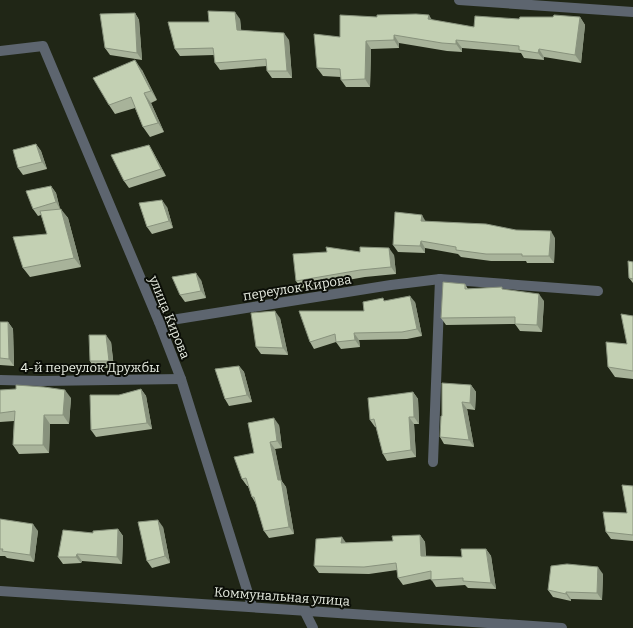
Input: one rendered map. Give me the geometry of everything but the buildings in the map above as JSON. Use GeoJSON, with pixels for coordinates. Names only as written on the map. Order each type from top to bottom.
{"type":"FeatureCollection","features":[{"type":"Feature","properties":{"kind":"street"},"geometry":{"type":"LineString","coordinates":[[459,0],[633,12]]}},
{"type":"Feature","properties":{"kind":"street","name":"улица Кирова"},"geometry":{"type":"LineString","coordinates":[[0,51],[43,46],[159,322],[181,379],[252,606]]}},
{"type":"Feature","properties":{"kind":"street"},"geometry":{"type":"LineString","coordinates":[[432,462],[440,279]]}},
{"type":"Feature","properties":{"kind":"street","name":"переулок Кирова"},"geometry":{"type":"LineString","coordinates":[[159,322],[391,285],[440,279],[598,291]]}},
{"type":"Feature","properties":{"kind":"street","name":"4-й переулок Дружбы"},"geometry":{"type":"LineString","coordinates":[[0,380],[41,381],[181,379]]}},
{"type":"Feature","properties":{"kind":"street","name":"Коммунальная улица"},"geometry":{"type":"LineString","coordinates":[[0,591],[252,606],[305,612],[562,628]]}},
{"type":"Feature","properties":{"kind":"street"},"geometry":{"type":"LineString","coordinates":[[305,612],[313,628]]}}]}
